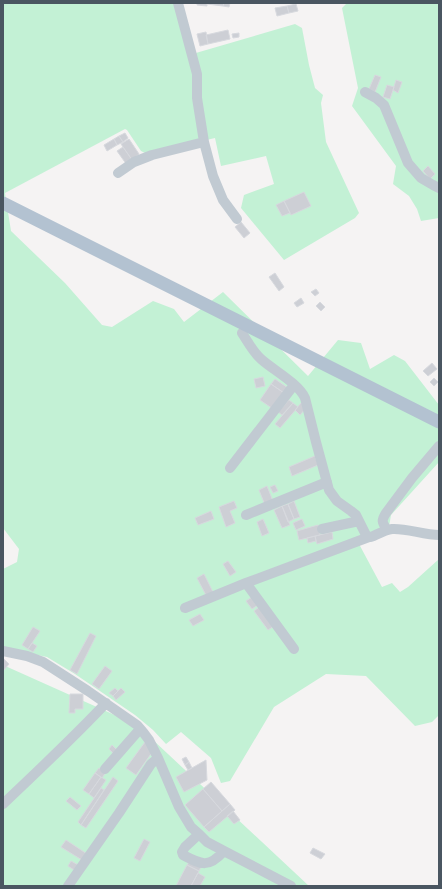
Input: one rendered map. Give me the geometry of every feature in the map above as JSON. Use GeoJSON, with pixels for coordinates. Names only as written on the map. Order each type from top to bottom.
{"type":"FeatureCollection","features":[{"type":"Feature","properties":{"kind":"main road"},"geometry":{"type":"LineString","coordinates":[[3,203],[439,422]]}},
{"type":"Feature","properties":{"kind":"main road"},"geometry":{"type":"LineString","coordinates":[[3,213],[439,432]]}},
{"type":"Feature","properties":{"kind":"street"},"geometry":{"type":"LineString","coordinates":[[178,3],[197,74],[197,98],[204,142],[213,176],[223,200],[237,219]]}},
{"type":"Feature","properties":{"kind":"street"},"geometry":{"type":"LineString","coordinates":[[365,92],[376,98],[384,105],[408,163],[421,178],[439,188]]}},
{"type":"Feature","properties":{"kind":"street"},"geometry":{"type":"LineString","coordinates":[[118,173],[134,162],[152,155],[204,142]]}},
{"type":"Feature","properties":{"kind":"street"},"geometry":{"type":"LineString","coordinates":[[242,333],[252,349],[261,359],[303,393],[306,398],[330,490],[336,501],[356,515],[364,532],[369,537]]}},
{"type":"Feature","properties":{"kind":"street"},"geometry":{"type":"LineString","coordinates":[[230,468],[294,385]]}},
{"type":"Feature","properties":{"kind":"street"},"geometry":{"type":"LineString","coordinates":[[387,530],[382,519],[412,478],[439,446]]}},
{"type":"Feature","properties":{"kind":"street"},"geometry":{"type":"LineString","coordinates":[[246,515],[327,482]]}},
{"type":"Feature","properties":{"kind":"street"},"geometry":{"type":"LineString","coordinates":[[322,530],[359,521]]}},
{"type":"Feature","properties":{"kind":"street"},"geometry":{"type":"LineString","coordinates":[[185,608],[246,583],[387,530],[400,530],[427,535],[439,535]]}},
{"type":"Feature","properties":{"kind":"street"},"geometry":{"type":"LineString","coordinates":[[246,583],[294,649]]}},
{"type":"Feature","properties":{"kind":"street"},"geometry":{"type":"LineString","coordinates":[[3,651],[27,656],[43,662],[106,703],[140,729],[149,740],[179,807],[191,827],[207,842],[291,886]]}},
{"type":"Feature","properties":{"kind":"street"},"geometry":{"type":"LineString","coordinates":[[3,804],[84,727],[106,703]]}},
{"type":"Feature","properties":{"kind":"street"},"geometry":{"type":"LineString","coordinates":[[105,769],[140,729]]}},
{"type":"Feature","properties":{"kind":"street"},"geometry":{"type":"LineString","coordinates":[[68,886],[151,764],[158,758]]}},
{"type":"Feature","properties":{"kind":"street"},"geometry":{"type":"LineString","coordinates":[[198,834],[182,852],[183,855],[206,864],[217,859],[224,852]]}},
{"type":"Feature","properties":{"kind":"green space"},"geometry":{"type":"Polygon","coordinates":[[[3,3],[176,3],[189,55],[295,24],[302,28],[315,88],[323,95],[321,103],[326,142],[359,213],[355,218],[284,260],[241,208],[244,195],[274,184],[266,156],[221,166],[215,138],[147,154],[141,151],[125,129],[5,193],[11,231],[65,283],[102,325],[112,327],[153,301],[174,309],[184,322],[223,292],[308,376],[338,340],[361,343],[370,369],[394,355],[405,361],[439,405],[439,462],[391,515],[388,533],[359,544],[382,587],[392,583],[400,592],[408,587],[439,559],[439,715],[432,722],[415,726],[366,676],[326,674],[274,707],[230,781],[221,783],[211,758],[181,732],[166,744],[153,730],[135,715],[75,674],[47,657],[3,648],[3,569],[17,562],[19,549],[3,528],[3,3]]]}},
{"type":"Feature","properties":{"kind":"green space"},"geometry":{"type":"Polygon","coordinates":[[[347,3],[439,3],[439,218],[421,221],[417,209],[409,196],[393,184],[396,166],[352,106],[358,88],[342,8],[347,3]]]}},
{"type":"Feature","properties":{"kind":"green space"},"geometry":{"type":"Polygon","coordinates":[[[3,665],[137,725],[309,886],[3,886],[3,665]]]}},
{"type":"Feature","properties":{"kind":"building"},"geometry":{"type":"Polygon","coordinates":[[[197,3],[207,3],[207,6],[197,5],[197,3]]]}},
{"type":"Feature","properties":{"kind":"building"},"geometry":{"type":"Polygon","coordinates":[[[207,3],[224,3],[223,6],[207,3]]]}},
{"type":"Feature","properties":{"kind":"building"},"geometry":{"type":"Polygon","coordinates":[[[224,3],[230,3],[229,7],[223,6],[224,3]]]}},
{"type":"Feature","properties":{"kind":"building"},"geometry":{"type":"Polygon","coordinates":[[[296,4],[298,11],[289,13],[287,6],[296,4]]]}},
{"type":"Feature","properties":{"kind":"building"},"geometry":{"type":"Polygon","coordinates":[[[287,6],[289,13],[277,16],[275,8],[287,6]]]}},
{"type":"Feature","properties":{"kind":"building"},"geometry":{"type":"Polygon","coordinates":[[[228,30],[230,39],[208,44],[206,35],[228,30]]]}},
{"type":"Feature","properties":{"kind":"building"},"geometry":{"type":"Polygon","coordinates":[[[206,32],[208,44],[200,46],[197,34],[206,32]]]}},
{"type":"Feature","properties":{"kind":"building"},"geometry":{"type":"Polygon","coordinates":[[[239,33],[239,37],[233,38],[232,34],[239,33]]]}},
{"type":"Feature","properties":{"kind":"building"},"geometry":{"type":"Polygon","coordinates":[[[375,75],[381,77],[375,92],[369,89],[375,75]]]}},
{"type":"Feature","properties":{"kind":"building"},"geometry":{"type":"Polygon","coordinates":[[[396,80],[402,82],[398,93],[393,90],[396,80]]]}},
{"type":"Feature","properties":{"kind":"building"},"geometry":{"type":"Polygon","coordinates":[[[387,85],[394,87],[390,99],[383,97],[387,85]]]}},
{"type":"Feature","properties":{"kind":"building"},"geometry":{"type":"Polygon","coordinates":[[[125,133],[128,138],[123,142],[119,136],[125,133]]]}},
{"type":"Feature","properties":{"kind":"building"},"geometry":{"type":"Polygon","coordinates":[[[119,136],[123,142],[117,145],[114,139],[119,136]]]}},
{"type":"Feature","properties":{"kind":"building"},"geometry":{"type":"Polygon","coordinates":[[[114,139],[117,145],[107,151],[104,145],[114,139]]]}},
{"type":"Feature","properties":{"kind":"building"},"geometry":{"type":"Polygon","coordinates":[[[129,139],[139,154],[132,160],[121,144],[129,139]]]}},
{"type":"Feature","properties":{"kind":"building"},"geometry":{"type":"Polygon","coordinates":[[[123,147],[133,161],[127,165],[117,151],[123,147]]]}},
{"type":"Feature","properties":{"kind":"building"},"geometry":{"type":"Polygon","coordinates":[[[428,166],[435,174],[430,179],[423,171],[428,166]]]}},
{"type":"Feature","properties":{"kind":"building"},"geometry":{"type":"Polygon","coordinates":[[[304,192],[311,206],[291,215],[284,201],[304,192]]]}},
{"type":"Feature","properties":{"kind":"building"},"geometry":{"type":"Polygon","coordinates":[[[284,201],[290,213],[282,216],[276,205],[284,201]]]}},
{"type":"Feature","properties":{"kind":"building"},"geometry":{"type":"Polygon","coordinates":[[[241,222],[250,233],[244,238],[235,227],[241,222]]]}},
{"type":"Feature","properties":{"kind":"building"},"geometry":{"type":"Polygon","coordinates":[[[275,273],[284,287],[279,291],[269,277],[275,273]]]}},
{"type":"Feature","properties":{"kind":"building"},"geometry":{"type":"Polygon","coordinates":[[[316,289],[319,293],[315,296],[311,292],[316,289]]]}},
{"type":"Feature","properties":{"kind":"building"},"geometry":{"type":"Polygon","coordinates":[[[301,298],[304,303],[297,307],[294,303],[301,298]]]}},
{"type":"Feature","properties":{"kind":"building"},"geometry":{"type":"Polygon","coordinates":[[[320,302],[325,307],[321,311],[316,306],[320,302]]]}},
{"type":"Feature","properties":{"kind":"building"},"geometry":{"type":"Polygon","coordinates":[[[432,363],[437,369],[428,376],[423,371],[432,363]]]}},
{"type":"Feature","properties":{"kind":"building"},"geometry":{"type":"Polygon","coordinates":[[[263,377],[265,386],[256,388],[254,379],[263,377]]]}},
{"type":"Feature","properties":{"kind":"building"},"geometry":{"type":"Polygon","coordinates":[[[434,378],[438,382],[434,386],[430,382],[434,378]]]}},
{"type":"Feature","properties":{"kind":"building"},"geometry":{"type":"Polygon","coordinates":[[[275,379],[288,388],[284,393],[271,384],[275,379]]]}},
{"type":"Feature","properties":{"kind":"building"},"geometry":{"type":"Polygon","coordinates":[[[271,384],[284,393],[273,409],[260,400],[271,384]]]}},
{"type":"Feature","properties":{"kind":"building"},"geometry":{"type":"Polygon","coordinates":[[[289,400],[293,403],[282,415],[278,412],[289,400]]]}},
{"type":"Feature","properties":{"kind":"building"},"geometry":{"type":"Polygon","coordinates":[[[293,403],[298,407],[280,428],[275,424],[293,403]]]}},
{"type":"Feature","properties":{"kind":"building"},"geometry":{"type":"Polygon","coordinates":[[[301,403],[306,408],[300,415],[295,410],[301,403]]]}},
{"type":"Feature","properties":{"kind":"building"},"geometry":{"type":"Polygon","coordinates":[[[315,456],[318,465],[292,476],[289,467],[315,456]]]}},
{"type":"Feature","properties":{"kind":"building"},"geometry":{"type":"Polygon","coordinates":[[[275,485],[278,491],[273,493],[270,487],[275,485]]]}},
{"type":"Feature","properties":{"kind":"building"},"geometry":{"type":"Polygon","coordinates":[[[267,486],[273,501],[265,505],[259,490],[267,486]]]}},
{"type":"Feature","properties":{"kind":"building"},"geometry":{"type":"Polygon","coordinates":[[[234,501],[237,508],[230,511],[235,523],[226,527],[219,507],[234,501]]]}},
{"type":"Feature","properties":{"kind":"building"},"geometry":{"type":"Polygon","coordinates":[[[294,501],[300,517],[294,519],[288,504],[294,501]]]}},
{"type":"Feature","properties":{"kind":"building"},"geometry":{"type":"Polygon","coordinates":[[[288,504],[294,519],[288,522],[282,506],[288,504]]]}},
{"type":"Feature","properties":{"kind":"building"},"geometry":{"type":"Polygon","coordinates":[[[282,506],[290,525],[282,528],[274,510],[282,506]]]}},
{"type":"Feature","properties":{"kind":"building"},"geometry":{"type":"Polygon","coordinates":[[[211,511],[214,519],[198,525],[195,518],[211,511]]]}},
{"type":"Feature","properties":{"kind":"building"},"geometry":{"type":"Polygon","coordinates":[[[263,519],[269,533],[262,536],[257,522],[263,519]]]}},
{"type":"Feature","properties":{"kind":"building"},"geometry":{"type":"Polygon","coordinates":[[[302,519],[305,526],[296,530],[293,523],[302,519]]]}},
{"type":"Feature","properties":{"kind":"building"},"geometry":{"type":"Polygon","coordinates":[[[318,525],[320,535],[299,540],[297,531],[318,525]]]}},
{"type":"Feature","properties":{"kind":"building"},"geometry":{"type":"Polygon","coordinates":[[[332,532],[333,539],[317,544],[315,536],[332,532]]]}},
{"type":"Feature","properties":{"kind":"building"},"geometry":{"type":"Polygon","coordinates":[[[315,536],[316,541],[308,543],[307,538],[315,536]]]}},
{"type":"Feature","properties":{"kind":"building"},"geometry":{"type":"Polygon","coordinates":[[[228,561],[236,572],[230,576],[223,564],[228,561]]]}},
{"type":"Feature","properties":{"kind":"building"},"geometry":{"type":"Polygon","coordinates":[[[204,574],[214,594],[207,597],[197,578],[204,574]]]}},
{"type":"Feature","properties":{"kind":"building"},"geometry":{"type":"Polygon","coordinates":[[[252,597],[258,605],[252,609],[246,601],[252,597]]]}},
{"type":"Feature","properties":{"kind":"building"},"geometry":{"type":"Polygon","coordinates":[[[259,607],[274,626],[268,630],[254,611],[259,607]]]}},
{"type":"Feature","properties":{"kind":"building"},"geometry":{"type":"Polygon","coordinates":[[[200,614],[204,620],[193,626],[189,620],[200,614]]]}},
{"type":"Feature","properties":{"kind":"building"},"geometry":{"type":"Polygon","coordinates":[[[33,627],[40,631],[28,649],[22,645],[33,627]]]}},
{"type":"Feature","properties":{"kind":"building"},"geometry":{"type":"Polygon","coordinates":[[[90,633],[96,636],[77,674],[70,670],[90,633]]]}},
{"type":"Feature","properties":{"kind":"building"},"geometry":{"type":"Polygon","coordinates":[[[32,643],[37,646],[33,652],[28,649],[32,643]]]}},
{"type":"Feature","properties":{"kind":"building"},"geometry":{"type":"Polygon","coordinates":[[[3,658],[9,664],[3,671],[3,658]]]}},
{"type":"Feature","properties":{"kind":"building"},"geometry":{"type":"Polygon","coordinates":[[[105,666],[112,671],[99,689],[92,684],[105,666]]]}},
{"type":"Feature","properties":{"kind":"building"},"geometry":{"type":"Polygon","coordinates":[[[115,688],[118,691],[113,696],[109,693],[115,688]]]}},
{"type":"Feature","properties":{"kind":"building"},"geometry":{"type":"Polygon","coordinates":[[[121,688],[125,692],[116,700],[113,696],[121,688]]]}},
{"type":"Feature","properties":{"kind":"building"},"geometry":{"type":"Polygon","coordinates":[[[70,694],[83,694],[83,709],[75,709],[75,713],[69,713],[70,694]]]}},
{"type":"Feature","properties":{"kind":"building"},"geometry":{"type":"Polygon","coordinates":[[[145,742],[153,751],[136,775],[126,768],[145,742]]]}},
{"type":"Feature","properties":{"kind":"building"},"geometry":{"type":"Polygon","coordinates":[[[112,745],[118,751],[115,755],[109,749],[112,745]]]}},
{"type":"Feature","properties":{"kind":"building"},"geometry":{"type":"Polygon","coordinates":[[[186,757],[189,762],[185,765],[182,759],[186,757]]]}},
{"type":"Feature","properties":{"kind":"building"},"geometry":{"type":"Polygon","coordinates":[[[206,760],[207,780],[184,792],[176,777],[206,760]]]}},
{"type":"Feature","properties":{"kind":"building"},"geometry":{"type":"Polygon","coordinates":[[[189,762],[192,768],[188,770],[185,765],[189,762]]]}},
{"type":"Feature","properties":{"kind":"building"},"geometry":{"type":"Polygon","coordinates":[[[99,768],[106,772],[102,778],[95,773],[99,768]]]}},
{"type":"Feature","properties":{"kind":"building"},"geometry":{"type":"Polygon","coordinates":[[[95,773],[101,777],[89,794],[83,790],[95,773]]]}},
{"type":"Feature","properties":{"kind":"building"},"geometry":{"type":"Polygon","coordinates":[[[101,777],[106,780],[94,798],[89,794],[101,777]]]}},
{"type":"Feature","properties":{"kind":"building"},"geometry":{"type":"Polygon","coordinates":[[[113,777],[118,781],[86,828],[81,825],[113,777]]]}},
{"type":"Feature","properties":{"kind":"building"},"geometry":{"type":"Polygon","coordinates":[[[211,782],[230,804],[222,811],[203,789],[211,782]]]}},
{"type":"Feature","properties":{"kind":"building"},"geometry":{"type":"Polygon","coordinates":[[[101,788],[104,790],[81,825],[78,822],[101,788]]]}},
{"type":"Feature","properties":{"kind":"building"},"geometry":{"type":"Polygon","coordinates":[[[203,789],[222,811],[204,827],[185,805],[203,789]]]}},
{"type":"Feature","properties":{"kind":"building"},"geometry":{"type":"Polygon","coordinates":[[[70,797],[81,806],[77,810],[66,801],[70,797]]]}},
{"type":"Feature","properties":{"kind":"building"},"geometry":{"type":"Polygon","coordinates":[[[230,804],[235,810],[209,832],[204,827],[230,804]]]}},
{"type":"Feature","properties":{"kind":"building"},"geometry":{"type":"Polygon","coordinates":[[[233,811],[240,820],[234,824],[227,816],[233,811]]]}},
{"type":"Feature","properties":{"kind":"building"},"geometry":{"type":"Polygon","coordinates":[[[144,839],[150,842],[140,861],[134,858],[144,839]]]}},
{"type":"Feature","properties":{"kind":"building"},"geometry":{"type":"Polygon","coordinates":[[[66,840],[87,854],[82,860],[61,847],[66,840]]]}},
{"type":"Feature","properties":{"kind":"building"},"geometry":{"type":"Polygon","coordinates":[[[313,848],[325,854],[321,859],[310,853],[313,848]]]}},
{"type":"Feature","properties":{"kind":"building"},"geometry":{"type":"Polygon","coordinates":[[[191,859],[202,865],[199,871],[187,865],[191,859]]]}},
{"type":"Feature","properties":{"kind":"building"},"geometry":{"type":"Polygon","coordinates":[[[71,861],[80,866],[77,872],[68,866],[71,861]]]}},
{"type":"Feature","properties":{"kind":"building"},"geometry":{"type":"Polygon","coordinates":[[[187,865],[199,871],[191,886],[176,886],[187,865]]]}},
{"type":"Feature","properties":{"kind":"building"},"geometry":{"type":"Polygon","coordinates":[[[198,873],[205,877],[200,886],[191,886],[198,873]]]}}]}
